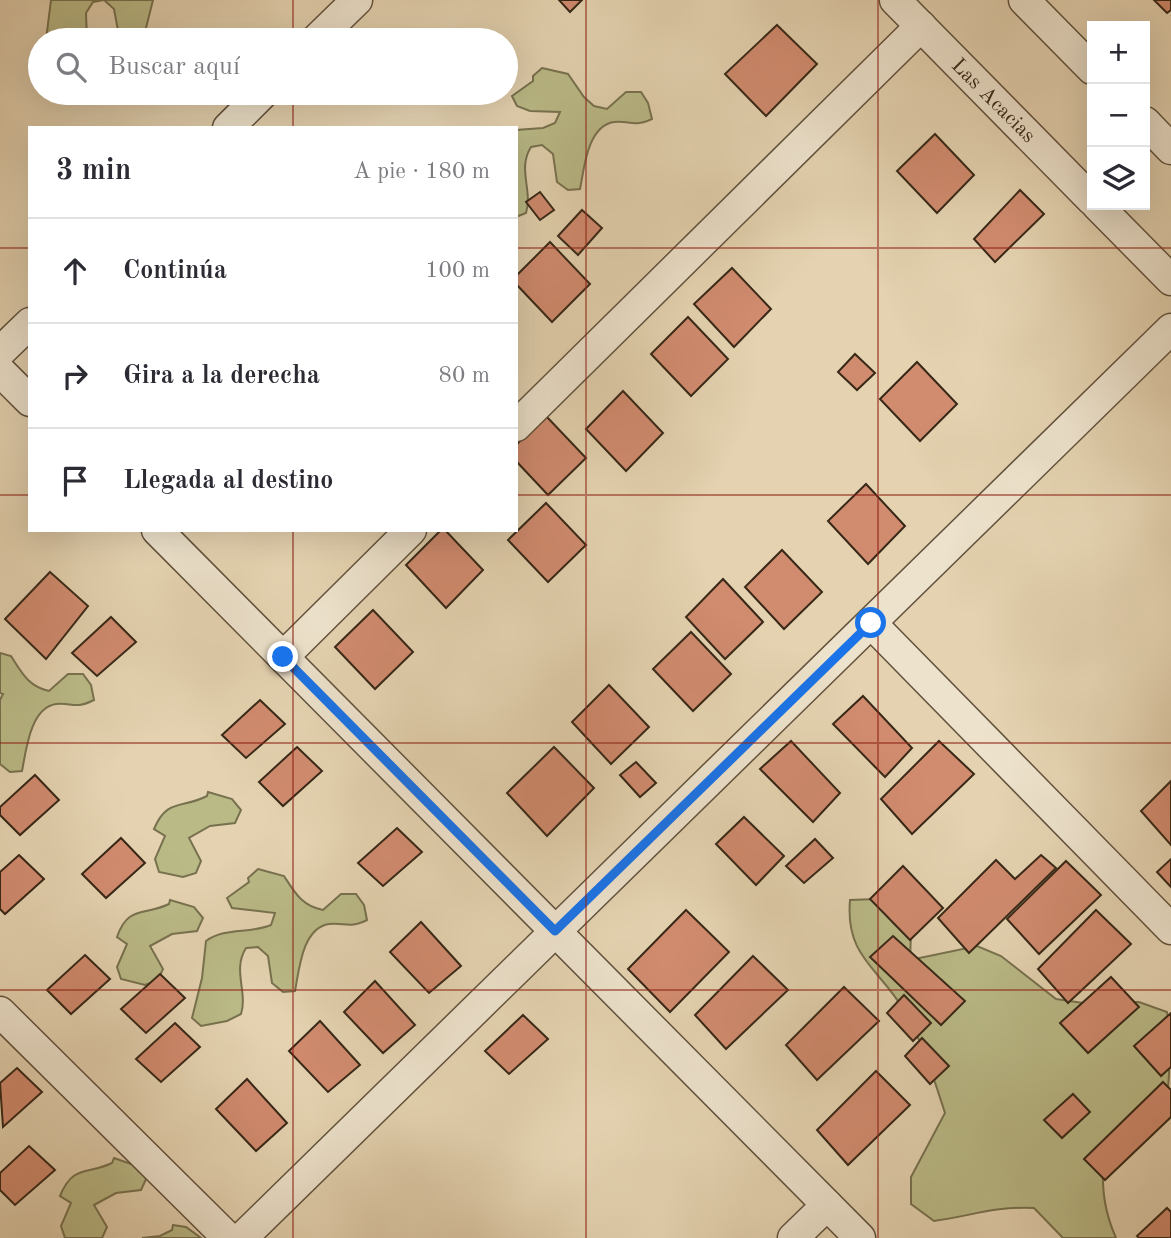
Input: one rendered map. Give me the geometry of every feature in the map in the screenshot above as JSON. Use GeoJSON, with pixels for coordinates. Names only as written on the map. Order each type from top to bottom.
{"type":"FeatureCollection","features":[{"type":"Feature","properties":{"kind":"street"},"geometry":{"type":"LineString","coordinates":[[328,28],[357,0]]}},
{"type":"Feature","properties":{"kind":"street","name":"Las Acacias"},"geometry":{"type":"LineString","coordinates":[[895,0],[1087,195]]}},
{"type":"Feature","properties":{"kind":"street"},"geometry":{"type":"LineString","coordinates":[[1024,0],[1087,64]]}},
{"type":"Feature","properties":{"kind":"street"},"geometry":{"type":"LineString","coordinates":[[518,424],[921,26]]}},
{"type":"Feature","properties":{"kind":"street"},"geometry":{"type":"LineString","coordinates":[[230,126],[251,105]]}},
{"type":"Feature","properties":{"kind":"street"},"geometry":{"type":"LineString","coordinates":[[1150,127],[1171,149]]}},
{"type":"Feature","properties":{"kind":"street"},"geometry":{"type":"LineString","coordinates":[[1102,210],[1171,280]]}},
{"type":"Feature","properties":{"kind":"street"},"geometry":{"type":"LineString","coordinates":[[0,352],[28,325]]}},
{"type":"Feature","properties":{"kind":"street"},"geometry":{"type":"LineString","coordinates":[[242,1238],[1171,330]]}},
{"type":"Feature","properties":{"kind":"street"},"geometry":{"type":"LineString","coordinates":[[0,371],[28,399]]}},
{"type":"Feature","properties":{"kind":"street"},"geometry":{"type":"LineString","coordinates":[[160,532],[860,1238]]}},
{"type":"Feature","properties":{"kind":"street"},"geometry":{"type":"LineString","coordinates":[[283,657],[409,532]]}},
{"type":"Feature","properties":{"kind":"street"},"geometry":{"type":"LineString","coordinates":[[871,623],[1171,929]]}},
{"type":"Feature","properties":{"kind":"street"},"geometry":{"type":"LineString","coordinates":[[0,1012],[228,1238]]}},
{"type":"Feature","properties":{"kind":"street"},"geometry":{"type":"LineString","coordinates":[[793,1238],[827,1205]]}},
{"type":"Feature","properties":{"kind":"green space"},"geometry":{"type":"Polygon","coordinates":[[[51,0],[104,0],[93,2],[86,13],[87,28],[48,28],[51,0]]]}},
{"type":"Feature","properties":{"kind":"green space"},"geometry":{"type":"Polygon","coordinates":[[[104,0],[153,0],[146,28],[118,28],[114,9],[104,0]]]}},
{"type":"Feature","properties":{"kind":"green space"},"geometry":{"type":"Polygon","coordinates":[[[542,68],[568,74],[594,106],[607,109],[626,92],[641,92],[648,103],[652,119],[635,123],[614,122],[598,131],[588,150],[580,189],[568,190],[557,182],[553,154],[542,145],[531,147],[525,163],[528,204],[526,213],[518,216],[518,130],[543,128],[555,123],[560,112],[530,111],[517,106],[518,92],[533,81],[533,76],[542,68]]]}},
{"type":"Feature","properties":{"kind":"green space"},"geometry":{"type":"Polygon","coordinates":[[[0,653],[11,656],[31,682],[49,691],[68,674],[83,674],[91,685],[94,700],[77,705],[56,704],[40,713],[31,732],[22,771],[10,772],[0,764],[0,700],[3,694],[0,693],[0,653]]]}},
{"type":"Feature","properties":{"kind":"green space"},"geometry":{"type":"Polygon","coordinates":[[[208,792],[232,799],[241,810],[235,823],[210,826],[189,838],[201,861],[196,873],[183,877],[159,872],[155,859],[165,836],[154,829],[159,819],[170,808],[198,800],[207,796],[208,792]]]}},
{"type":"Feature","properties":{"kind":"green space"},"geometry":{"type":"Polygon","coordinates":[[[258,869],[284,876],[304,902],[323,910],[341,894],[356,894],[364,905],[367,920],[351,925],[329,924],[313,933],[303,952],[295,991],[283,992],[272,983],[268,956],[258,947],[246,948],[240,965],[243,998],[241,1014],[227,1021],[201,1026],[192,1018],[202,978],[206,941],[229,932],[271,925],[275,913],[232,908],[227,898],[249,882],[248,878],[258,869]]]}},
{"type":"Feature","properties":{"kind":"green space"},"geometry":{"type":"Polygon","coordinates":[[[877,899],[911,934],[910,960],[977,946],[1001,956],[1056,999],[1083,1003],[1139,1002],[1167,1012],[1169,1065],[1162,1115],[1142,1135],[1103,1165],[1105,1202],[1116,1238],[1063,1238],[1034,1208],[995,1210],[934,1221],[911,1204],[911,1177],[945,1113],[928,1061],[905,1012],[866,961],[853,936],[850,900],[877,899]]]}},
{"type":"Feature","properties":{"kind":"green space"},"geometry":{"type":"Polygon","coordinates":[[[170,900],[194,907],[203,918],[197,931],[172,934],[150,946],[163,969],[158,980],[145,985],[121,979],[117,967],[127,944],[117,937],[121,927],[132,916],[160,908],[169,904],[170,900]]]}},
{"type":"Feature","properties":{"kind":"green space"},"geometry":{"type":"Polygon","coordinates":[[[114,1158],[137,1166],[147,1177],[141,1190],[116,1193],[94,1205],[107,1227],[102,1238],[65,1238],[61,1226],[71,1203],[60,1196],[65,1186],[76,1175],[112,1163],[114,1158]]]}},
{"type":"Feature","properties":{"kind":"green space"},"geometry":{"type":"Polygon","coordinates":[[[173,1225],[186,1227],[201,1238],[142,1238],[160,1236],[172,1230],[173,1225]]]}},
{"type":"Feature","properties":{"kind":"building"},"geometry":{"type":"Polygon","coordinates":[[[559,0],[582,0],[570,12],[559,0]]]}},
{"type":"Feature","properties":{"kind":"building"},"geometry":{"type":"Polygon","coordinates":[[[1154,0],[1171,0],[1171,10],[1167,13],[1154,0]]]}},
{"type":"Feature","properties":{"kind":"building"},"geometry":{"type":"Polygon","coordinates":[[[777,25],[817,64],[766,116],[725,74],[777,25]]]}},
{"type":"Feature","properties":{"kind":"building"},"geometry":{"type":"Polygon","coordinates":[[[935,134],[974,175],[937,213],[897,171],[935,134]]]}},
{"type":"Feature","properties":{"kind":"building"},"geometry":{"type":"Polygon","coordinates":[[[1020,190],[1044,214],[995,262],[974,239],[1020,190]]]}},
{"type":"Feature","properties":{"kind":"building"},"geometry":{"type":"Polygon","coordinates":[[[540,192],[554,210],[540,220],[526,202],[540,192]]]}},
{"type":"Feature","properties":{"kind":"building"},"geometry":{"type":"Polygon","coordinates":[[[582,210],[602,228],[578,255],[558,236],[582,210]]]}},
{"type":"Feature","properties":{"kind":"building"},"geometry":{"type":"Polygon","coordinates":[[[550,242],[590,284],[552,322],[518,286],[518,274],[550,242]]]}},
{"type":"Feature","properties":{"kind":"building"},"geometry":{"type":"Polygon","coordinates":[[[732,268],[771,309],[734,347],[694,304],[732,268]]]}},
{"type":"Feature","properties":{"kind":"building"},"geometry":{"type":"Polygon","coordinates":[[[688,317],[728,359],[691,396],[651,354],[688,317]]]}},
{"type":"Feature","properties":{"kind":"building"},"geometry":{"type":"Polygon","coordinates":[[[855,354],[875,373],[857,390],[838,372],[855,354]]]}},
{"type":"Feature","properties":{"kind":"building"},"geometry":{"type":"Polygon","coordinates":[[[917,362],[957,404],[920,441],[880,399],[917,362]]]}},
{"type":"Feature","properties":{"kind":"building"},"geometry":{"type":"Polygon","coordinates":[[[623,391],[663,433],[626,471],[586,429],[623,391]]]}},
{"type":"Feature","properties":{"kind":"building"},"geometry":{"type":"Polygon","coordinates":[[[546,416],[586,458],[548,495],[518,463],[518,443],[546,416]]]}},
{"type":"Feature","properties":{"kind":"building"},"geometry":{"type":"Polygon","coordinates":[[[866,484],[905,526],[868,564],[828,521],[866,484]]]}},
{"type":"Feature","properties":{"kind":"building"},"geometry":{"type":"Polygon","coordinates":[[[546,503],[586,545],[548,582],[508,540],[546,503]]]}},
{"type":"Feature","properties":{"kind":"building"},"geometry":{"type":"Polygon","coordinates":[[[439,532],[447,532],[483,570],[446,608],[406,565],[439,532]]]}},
{"type":"Feature","properties":{"kind":"building"},"geometry":{"type":"Polygon","coordinates":[[[782,550],[822,592],[784,629],[745,587],[782,550]]]}},
{"type":"Feature","properties":{"kind":"building"},"geometry":{"type":"Polygon","coordinates":[[[50,572],[88,606],[46,659],[5,619],[50,572]]]}},
{"type":"Feature","properties":{"kind":"building"},"geometry":{"type":"Polygon","coordinates":[[[723,579],[763,622],[725,659],[686,617],[723,579]]]}},
{"type":"Feature","properties":{"kind":"building"},"geometry":{"type":"Polygon","coordinates":[[[373,610],[413,652],[375,689],[335,647],[373,610]]]}},
{"type":"Feature","properties":{"kind":"building"},"geometry":{"type":"Polygon","coordinates":[[[111,617],[136,642],[97,676],[72,653],[111,617]]]}},
{"type":"Feature","properties":{"kind":"building"},"geometry":{"type":"Polygon","coordinates":[[[691,632],[731,674],[693,711],[653,669],[691,632]]]}},
{"type":"Feature","properties":{"kind":"building"},"geometry":{"type":"Polygon","coordinates":[[[609,685],[649,727],[611,764],[572,722],[609,685]]]}},
{"type":"Feature","properties":{"kind":"building"},"geometry":{"type":"Polygon","coordinates":[[[863,696],[912,748],[885,777],[833,724],[863,696]]]}},
{"type":"Feature","properties":{"kind":"building"},"geometry":{"type":"Polygon","coordinates":[[[260,700],[285,724],[246,758],[222,735],[260,700]]]}},
{"type":"Feature","properties":{"kind":"building"},"geometry":{"type":"Polygon","coordinates":[[[791,741],[840,793],[813,822],[760,769],[791,741]]]}},
{"type":"Feature","properties":{"kind":"building"},"geometry":{"type":"Polygon","coordinates":[[[939,741],[974,774],[912,834],[881,799],[939,741]]]}},
{"type":"Feature","properties":{"kind":"building"},"geometry":{"type":"Polygon","coordinates":[[[297,747],[322,771],[283,806],[259,782],[297,747]]]}},
{"type":"Feature","properties":{"kind":"building"},"geometry":{"type":"Polygon","coordinates":[[[554,747],[594,788],[547,836],[507,793],[554,747]]]}},
{"type":"Feature","properties":{"kind":"building"},"geometry":{"type":"Polygon","coordinates":[[[636,762],[656,783],[640,797],[620,775],[636,762]]]}},
{"type":"Feature","properties":{"kind":"building"},"geometry":{"type":"Polygon","coordinates":[[[35,775],[59,800],[20,835],[0,815],[0,807],[35,775]]]}},
{"type":"Feature","properties":{"kind":"building"},"geometry":{"type":"Polygon","coordinates":[[[1171,781],[1171,845],[1141,811],[1171,781]]]}},
{"type":"Feature","properties":{"kind":"building"},"geometry":{"type":"Polygon","coordinates":[[[744,817],[784,856],[756,885],[716,844],[744,817]]]}},
{"type":"Feature","properties":{"kind":"building"},"geometry":{"type":"Polygon","coordinates":[[[397,828],[422,852],[383,886],[358,863],[397,828]]]}},
{"type":"Feature","properties":{"kind":"building"},"geometry":{"type":"Polygon","coordinates":[[[121,838],[145,863],[106,898],[82,874],[121,838]]]}},
{"type":"Feature","properties":{"kind":"building"},"geometry":{"type":"Polygon","coordinates":[[[815,839],[833,858],[804,883],[786,866],[815,839]]]}},
{"type":"Feature","properties":{"kind":"building"},"geometry":{"type":"Polygon","coordinates":[[[19,855],[44,879],[5,914],[0,909],[0,872],[19,855]]]}},
{"type":"Feature","properties":{"kind":"building"},"geometry":{"type":"Polygon","coordinates":[[[1041,855],[1056,868],[969,953],[938,918],[996,860],[1015,879],[1041,855]]]}},
{"type":"Feature","properties":{"kind":"building"},"geometry":{"type":"Polygon","coordinates":[[[1171,859],[1171,887],[1157,872],[1171,859]]]}},
{"type":"Feature","properties":{"kind":"building"},"geometry":{"type":"Polygon","coordinates":[[[1066,861],[1101,895],[1039,954],[1007,919],[1066,861]]]}},
{"type":"Feature","properties":{"kind":"building"},"geometry":{"type":"Polygon","coordinates":[[[903,866],[943,908],[910,940],[870,899],[903,866]]]}},
{"type":"Feature","properties":{"kind":"building"},"geometry":{"type":"Polygon","coordinates":[[[686,910],[729,952],[670,1012],[628,969],[686,910]]]}},
{"type":"Feature","properties":{"kind":"building"},"geometry":{"type":"Polygon","coordinates":[[[1096,910],[1131,944],[1068,1003],[1038,969],[1096,910]]]}},
{"type":"Feature","properties":{"kind":"building"},"geometry":{"type":"Polygon","coordinates":[[[421,922],[461,966],[429,993],[390,952],[421,922]]]}},
{"type":"Feature","properties":{"kind":"building"},"geometry":{"type":"Polygon","coordinates":[[[893,936],[965,1001],[941,1025],[870,957],[893,936]]]}},
{"type":"Feature","properties":{"kind":"building"},"geometry":{"type":"Polygon","coordinates":[[[85,955],[110,979],[71,1014],[47,990],[85,955]]]}},
{"type":"Feature","properties":{"kind":"building"},"geometry":{"type":"Polygon","coordinates":[[[753,956],[788,990],[726,1049],[695,1015],[753,956]]]}},
{"type":"Feature","properties":{"kind":"building"},"geometry":{"type":"Polygon","coordinates":[[[160,974],[185,998],[146,1033],[121,1009],[160,974]]]}},
{"type":"Feature","properties":{"kind":"building"},"geometry":{"type":"Polygon","coordinates":[[[1111,977],[1139,1007],[1088,1053],[1060,1023],[1111,977]]]}},
{"type":"Feature","properties":{"kind":"building"},"geometry":{"type":"Polygon","coordinates":[[[375,981],[415,1025],[383,1053],[344,1012],[375,981]]]}},
{"type":"Feature","properties":{"kind":"building"},"geometry":{"type":"Polygon","coordinates":[[[844,987],[879,1021],[817,1080],[786,1045],[844,987]]]}},
{"type":"Feature","properties":{"kind":"building"},"geometry":{"type":"Polygon","coordinates":[[[904,995],[931,1023],[913,1041],[887,1013],[904,995]]]}},
{"type":"Feature","properties":{"kind":"building"},"geometry":{"type":"Polygon","coordinates":[[[1171,1013],[1171,1067],[1161,1076],[1134,1046],[1171,1013]]]}},
{"type":"Feature","properties":{"kind":"building"},"geometry":{"type":"Polygon","coordinates":[[[523,1015],[548,1039],[509,1074],[485,1051],[523,1015]]]}},
{"type":"Feature","properties":{"kind":"building"},"geometry":{"type":"Polygon","coordinates":[[[320,1021],[360,1065],[328,1092],[289,1051],[320,1021]]]}},
{"type":"Feature","properties":{"kind":"building"},"geometry":{"type":"Polygon","coordinates":[[[175,1023],[200,1047],[161,1082],[136,1059],[175,1023]]]}},
{"type":"Feature","properties":{"kind":"building"},"geometry":{"type":"Polygon","coordinates":[[[922,1038],[949,1066],[930,1084],[905,1056],[922,1038]]]}},
{"type":"Feature","properties":{"kind":"building"},"geometry":{"type":"Polygon","coordinates":[[[17,1068],[42,1092],[3,1127],[0,1083],[17,1068]]]}},
{"type":"Feature","properties":{"kind":"building"},"geometry":{"type":"Polygon","coordinates":[[[876,1071],[910,1105],[848,1165],[817,1130],[876,1071]]]}},
{"type":"Feature","properties":{"kind":"building"},"geometry":{"type":"Polygon","coordinates":[[[247,1079],[287,1123],[256,1151],[216,1109],[247,1079]]]}},
{"type":"Feature","properties":{"kind":"building"},"geometry":{"type":"Polygon","coordinates":[[[1163,1082],[1171,1090],[1171,1117],[1105,1180],[1084,1159],[1163,1082]]]}},
{"type":"Feature","properties":{"kind":"building"},"geometry":{"type":"Polygon","coordinates":[[[1073,1094],[1090,1112],[1062,1138],[1044,1120],[1073,1094]]]}},
{"type":"Feature","properties":{"kind":"building"},"geometry":{"type":"Polygon","coordinates":[[[29,1146],[55,1170],[15,1205],[0,1190],[0,1173],[29,1146]]]}},
{"type":"Feature","properties":{"kind":"building"},"geometry":{"type":"Polygon","coordinates":[[[1167,1208],[1171,1212],[1171,1238],[1137,1236],[1167,1208]]]}},
{"type":"Feature","properties":{"kind":"route"},"geometry":{"type":"LineString","coordinates":[[283,657],[555,931],[871,623]]}}]}
